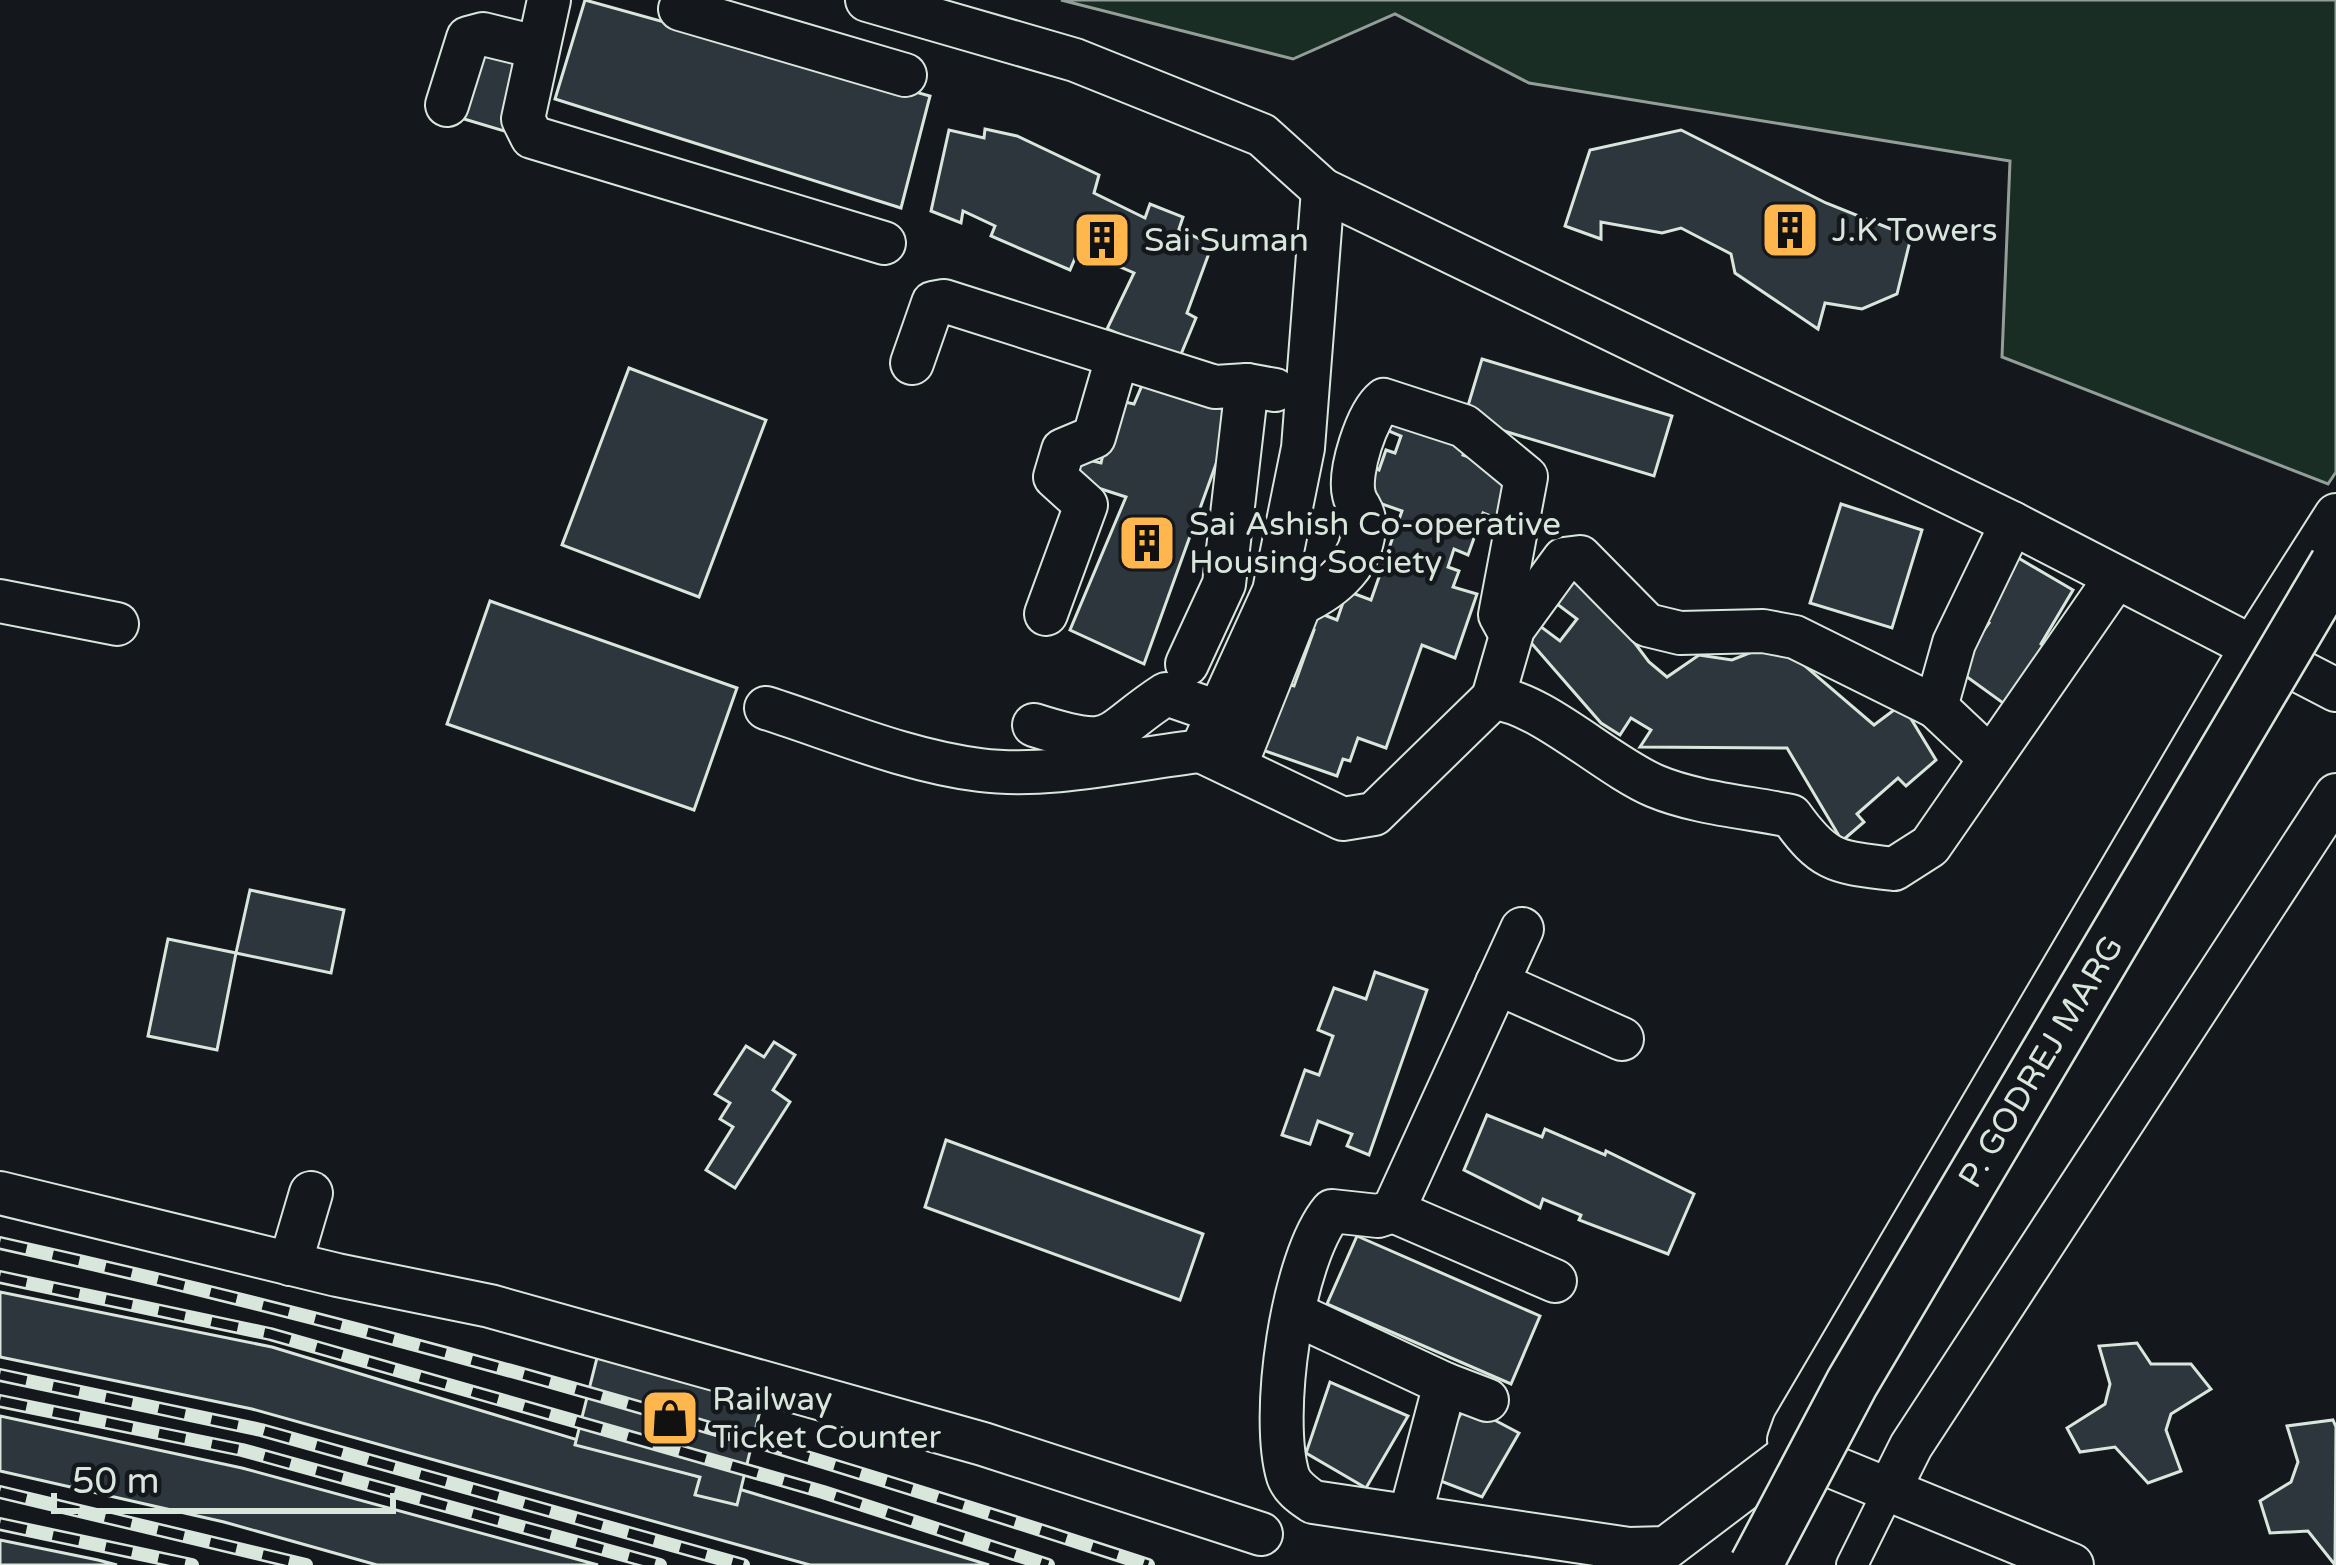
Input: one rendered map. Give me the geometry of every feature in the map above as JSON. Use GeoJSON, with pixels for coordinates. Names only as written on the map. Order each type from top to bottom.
{"type":"FeatureCollection","features":[{"type":"Feature","properties":{"kind":"street"},"geometry":{"type":"LineString","coordinates":[[549,0],[524,119],[532,136],[884,243]]}},
{"type":"Feature","properties":{"kind":"street"},"geometry":{"type":"LineString","coordinates":[[563,0],[539,101],[549,112],[711,164],[728,178],[731,198]]}},
{"type":"Feature","properties":{"kind":"street"},"geometry":{"type":"LineString","coordinates":[[867,0],[1075,60],[1262,135],[1323,190],[2012,523],[2108,588],[2252,647],[2336,690]]}},
{"type":"Feature","properties":{"kind":"street"},"geometry":{"type":"LineString","coordinates":[[670,3],[905,75]]}},
{"type":"Feature","properties":{"kind":"street"},"geometry":{"type":"LineString","coordinates":[[447,105],[468,38],[483,34],[536,47]]}},
{"type":"Feature","properties":{"kind":"street"},"geometry":{"type":"LineString","coordinates":[[1218,759],[1218,712],[1274,591],[1303,448],[1323,190]]}},
{"type":"Feature","properties":{"kind":"street"},"geometry":{"type":"LineString","coordinates":[[912,363],[933,303],[944,301],[1215,386],[1306,395]]}},
{"type":"Feature","properties":{"kind":"street"},"geometry":{"type":"LineString","coordinates":[[1046,614],[1086,505],[1055,477],[1063,450],[1094,436],[1117,358]]}},
{"type":"Feature","properties":{"kind":"street"},"geometry":{"type":"LineString","coordinates":[[1186,664],[1223,584],[1247,386]]}},
{"type":"Feature","properties":{"kind":"street"},"geometry":{"type":"LineString","coordinates":[[1218,759],[1300,604],[1333,589],[1360,549],[1365,516],[1354,498],[1353,480],[1374,408],[1384,400],[1464,426],[1526,477],[1500,614],[1511,634]]}},
{"type":"Feature","properties":{"kind":"street"},"geometry":{"type":"LineString","coordinates":[[2049,1561],[1794,1451],[1789,1440],[2252,647],[2336,515]]}},
{"type":"Feature","properties":{"kind":"street"},"geometry":{"type":"LineString","coordinates":[[1936,707],[1954,643],[1996,568],[2012,523]]}},
{"type":"Feature","properties":{"kind":"street"},"geometry":{"type":"LineString","coordinates":[[1996,568],[2013,550],[2062,561]]}},
{"type":"Feature","properties":{"kind":"street"},"geometry":{"type":"LineString","coordinates":[[766,708],[925,759],[982,770],[1218,759],[1343,819],[1374,814],[1493,698],[1511,634],[1564,559],[1580,557],[1647,626],[1680,633],[1763,631],[1795,637],[1936,707],[1990,757]]}},
{"type":"Feature","properties":{"kind":"street","name":"P. GODREJ MARG"},"geometry":{"type":"LineString","coordinates":[[1756,1565],[1852,1382],[2336,564]]}},
{"type":"Feature","properties":{"kind":"street"},"geometry":{"type":"LineString","coordinates":[[1493,698],[1514,700],[1610,765],[1661,789],[1791,816],[1816,853],[1837,862],[1894,869],[1930,846],[2108,588]]}},
{"type":"Feature","properties":{"kind":"street"},"geometry":{"type":"LineString","coordinates":[[0,601],[117,624]]}},
{"type":"Feature","properties":{"kind":"street"},"geometry":{"type":"LineString","coordinates":[[1034,724],[1080,740],[1107,737],[1123,731],[1166,694],[1218,712]]}},
{"type":"Feature","properties":{"kind":"street"},"geometry":{"type":"LineString","coordinates":[[1852,1565],[1911,1446],[2336,795]]}},
{"type":"Feature","properties":{"kind":"street"},"geometry":{"type":"LineString","coordinates":[[1393,1211],[1522,929]]}},
{"type":"Feature","properties":{"kind":"street"},"geometry":{"type":"LineString","coordinates":[[1497,983],[1622,1039]]}},
{"type":"Feature","properties":{"kind":"street"},"geometry":{"type":"LineString","coordinates":[[0,1193],[290,1264],[490,1306],[983,1444],[1261,1534]]}},
{"type":"Feature","properties":{"kind":"street"},"geometry":{"type":"LineString","coordinates":[[290,1264],[311,1193]]}},
{"type":"Feature","properties":{"kind":"street"},"geometry":{"type":"LineString","coordinates":[[1555,1281],[1393,1211],[1378,1216],[1332,1211],[1320,1226],[1295,1314],[1282,1416],[1288,1478],[1313,1502],[1629,1549],[1666,1548],[1794,1451]]}},
{"type":"Feature","properties":{"kind":"street"},"geometry":{"type":"LineString","coordinates":[[1295,1314],[1487,1400]]}},
{"type":"Feature","properties":{"kind":"street"},"geometry":{"type":"LineString","coordinates":[[1410,1516],[1445,1384]]}},
{"type":"Feature","properties":{"kind":"green space"},"geometry":{"type":"Polygon","coordinates":[[[1061,0],[2336,0],[2336,472],[2328,484],[2002,357],[2010,161],[1529,83],[1395,14],[1293,59],[1061,0]]]}},
{"type":"Feature","properties":{"kind":"building"},"geometry":{"type":"Polygon","coordinates":[[[585,0],[930,96],[901,208],[555,99],[585,0]]]}},
{"type":"Feature","properties":{"kind":"building"},"geometry":{"type":"Polygon","coordinates":[[[486,45],[526,57],[504,131],[464,119],[486,45]]]}},
{"type":"Feature","properties":{"kind":"building","name":"Sai Suman"},"geometry":{"type":"Polygon","coordinates":[[[985,129],[1017,136],[1099,175],[1094,193],[1145,218],[1150,204],[1183,217],[1179,229],[1212,245],[1187,313],[1196,318],[1179,359],[1107,329],[1134,273],[1079,249],[1070,270],[991,236],[995,226],[963,211],[961,223],[931,211],[949,130],[984,138],[985,129]]]}},
{"type":"Feature","properties":{"kind":"building","name":"J.K Towers"},"geometry":{"type":"Polygon","coordinates":[[[1681,130],[1826,203],[1911,237],[1897,294],[1862,309],[1825,303],[1818,329],[1735,273],[1731,254],[1681,228],[1662,233],[1601,222],[1601,239],[1565,226],[1590,150],[1681,130]]]}},
{"type":"Feature","properties":{"kind":"building"},"geometry":{"type":"Polygon","coordinates":[[[1482,359],[1672,416],[1654,476],[1464,419],[1482,359]]]}},
{"type":"Feature","properties":{"kind":"building"},"geometry":{"type":"Polygon","coordinates":[[[629,368],[766,420],[699,597],[562,545],[629,368]]]}},
{"type":"Feature","properties":{"kind":"building","name":"Sai Ashish Co-operative Housing Society"},"geometry":{"type":"Polygon","coordinates":[[[1146,376],[1234,414],[1144,664],[1070,630],[1126,497],[1067,478],[1072,456],[1101,463],[1116,400],[1134,404],[1146,376]]]}},
{"type":"Feature","properties":{"kind":"building"},"geometry":{"type":"Polygon","coordinates":[[[1386,406],[1470,436],[1463,455],[1513,472],[1496,518],[1483,513],[1468,555],[1454,549],[1448,567],[1459,571],[1453,587],[1477,594],[1455,658],[1422,645],[1386,748],[1358,738],[1350,761],[1343,759],[1337,776],[1254,747],[1284,683],[1294,686],[1314,630],[1308,628],[1314,611],[1337,620],[1347,591],[1371,600],[1402,511],[1362,497],[1372,467],[1379,470],[1386,450],[1395,453],[1401,436],[1379,427],[1386,406]]]}},
{"type":"Feature","properties":{"kind":"building"},"geometry":{"type":"Polygon","coordinates":[[[1841,504],[1922,530],[1892,628],[1810,603],[1841,504]]]}},
{"type":"Feature","properties":{"kind":"building"},"geometry":{"type":"Polygon","coordinates":[[[2015,556],[2073,590],[2041,644],[2051,652],[2010,708],[1956,669],[1989,623],[1979,617],[2015,556]]]}},
{"type":"Feature","properties":{"kind":"building"},"geometry":{"type":"Polygon","coordinates":[[[1578,568],[1649,662],[1667,677],[1699,655],[1732,660],[1777,642],[1874,725],[1902,704],[1936,760],[1906,786],[1898,778],[1857,814],[1864,822],[1842,841],[1787,748],[1640,747],[1651,730],[1631,718],[1620,735],[1601,723],[1526,637],[1536,623],[1560,641],[1577,619],[1553,601],[1578,568]]]}},
{"type":"Feature","properties":{"kind":"building"},"geometry":{"type":"Polygon","coordinates":[[[490,601],[737,688],[694,810],[447,724],[490,601]]]}},
{"type":"Feature","properties":{"kind":"building"},"geometry":{"type":"Polygon","coordinates":[[[250,890],[344,910],[331,973],[236,953],[250,890]]]}},
{"type":"Feature","properties":{"kind":"building"},"geometry":{"type":"Polygon","coordinates":[[[168,939],[236,953],[217,1050],[148,1036],[168,939]]]}},
{"type":"Feature","properties":{"kind":"building"},"geometry":{"type":"Polygon","coordinates":[[[1375,972],[1427,990],[1369,1155],[1347,1146],[1352,1134],[1318,1121],[1310,1144],[1282,1135],[1305,1070],[1319,1075],[1333,1036],[1318,1030],[1334,988],[1366,999],[1375,972]]]}},
{"type":"Feature","properties":{"kind":"building"},"geometry":{"type":"Polygon","coordinates":[[[774,1042],[795,1055],[773,1090],[790,1102],[735,1188],[706,1170],[733,1127],[720,1119],[730,1103],[715,1094],[746,1046],[764,1057],[774,1042]]]}},
{"type":"Feature","properties":{"kind":"building"},"geometry":{"type":"Polygon","coordinates":[[[1487,1115],[1542,1137],[1545,1129],[1605,1155],[1606,1151],[1694,1194],[1668,1254],[1579,1220],[1581,1215],[1543,1199],[1540,1208],[1464,1170],[1487,1115]]]}},
{"type":"Feature","properties":{"kind":"building"},"geometry":{"type":"Polygon","coordinates":[[[946,1140],[1203,1234],[1180,1300],[925,1207],[946,1140]]]}},
{"type":"Feature","properties":{"kind":"building"},"geometry":{"type":"Polygon","coordinates":[[[1357,1236],[1540,1316],[1511,1384],[1327,1304],[1357,1236]]]}},
{"type":"Feature","properties":{"kind":"building"},"geometry":{"type":"Polygon","coordinates":[[[0,1292],[272,1347],[989,1565],[810,1565],[252,1409],[0,1357],[0,1292]]]}},
{"type":"Feature","properties":{"kind":"building"},"geometry":{"type":"Polygon","coordinates":[[[2137,1343],[2151,1364],[2191,1364],[2211,1389],[2171,1414],[2166,1430],[2181,1471],[2148,1483],[2115,1447],[2080,1452],[2067,1428],[2105,1404],[2110,1384],[2099,1346],[2137,1343]]]}},
{"type":"Feature","properties":{"kind":"building","name":"Railway Ticket Counter"},"geometry":{"type":"Polygon","coordinates":[[[599,1350],[765,1390],[737,1505],[695,1495],[700,1477],[575,1445],[599,1350]]]}},
{"type":"Feature","properties":{"kind":"building"},"geometry":{"type":"Polygon","coordinates":[[[1330,1382],[1408,1416],[1366,1488],[1306,1453],[1330,1382]]]}},
{"type":"Feature","properties":{"kind":"building"},"geometry":{"type":"Polygon","coordinates":[[[1466,1405],[1519,1433],[1482,1497],[1425,1475],[1466,1405]]]}},
{"type":"Feature","properties":{"kind":"building"},"geometry":{"type":"Polygon","coordinates":[[[0,1416],[242,1468],[598,1565],[377,1565],[224,1522],[0,1471],[0,1416]]]}},
{"type":"Feature","properties":{"kind":"building"},"geometry":{"type":"Polygon","coordinates":[[[2333,1420],[2335,1565],[2308,1531],[2270,1533],[2260,1501],[2291,1482],[2298,1462],[2287,1426],[2333,1420]]]}},
{"type":"Feature","properties":{"kind":"building"},"geometry":{"type":"Polygon","coordinates":[[[0,1540],[98,1560],[117,1565],[0,1565],[0,1540]]]}},
{"type":"Feature","properties":{"kind":"railway"},"geometry":{"type":"LineString","coordinates":[[0,1243],[291,1312],[578,1390],[1148,1565]]}},
{"type":"Feature","properties":{"kind":"railway"},"geometry":{"type":"LineString","coordinates":[[0,1277],[270,1334],[823,1492],[1048,1565]]}},
{"type":"Feature","properties":{"kind":"railway"},"geometry":{"type":"LineString","coordinates":[[0,1375],[261,1430],[743,1565]]}},
{"type":"Feature","properties":{"kind":"railway"},"geometry":{"type":"LineString","coordinates":[[0,1401],[242,1450],[660,1565]]}},
{"type":"Feature","properties":{"kind":"railway"},"geometry":{"type":"LineString","coordinates":[[0,1492],[306,1565]]}},
{"type":"Feature","properties":{"kind":"railway"},"geometry":{"type":"LineString","coordinates":[[0,1524],[192,1565]]}},
{"type":"Feature","properties":{"kind":"place","name":"J.K Towers"},"geometry":{"type":"Point","coordinates":[1790,230]}},
{"type":"Feature","properties":{"kind":"place","name":"Sai Suman"},"geometry":{"type":"Point","coordinates":[1102,240]}},
{"type":"Feature","properties":{"kind":"place","name":"Sai Ashish Co-operative Housing Society"},"geometry":{"type":"Point","coordinates":[1147,543]}},
{"type":"Feature","properties":{"kind":"place","name":"Railway Ticket Counter"},"geometry":{"type":"Point","coordinates":[670,1418]}}]}
